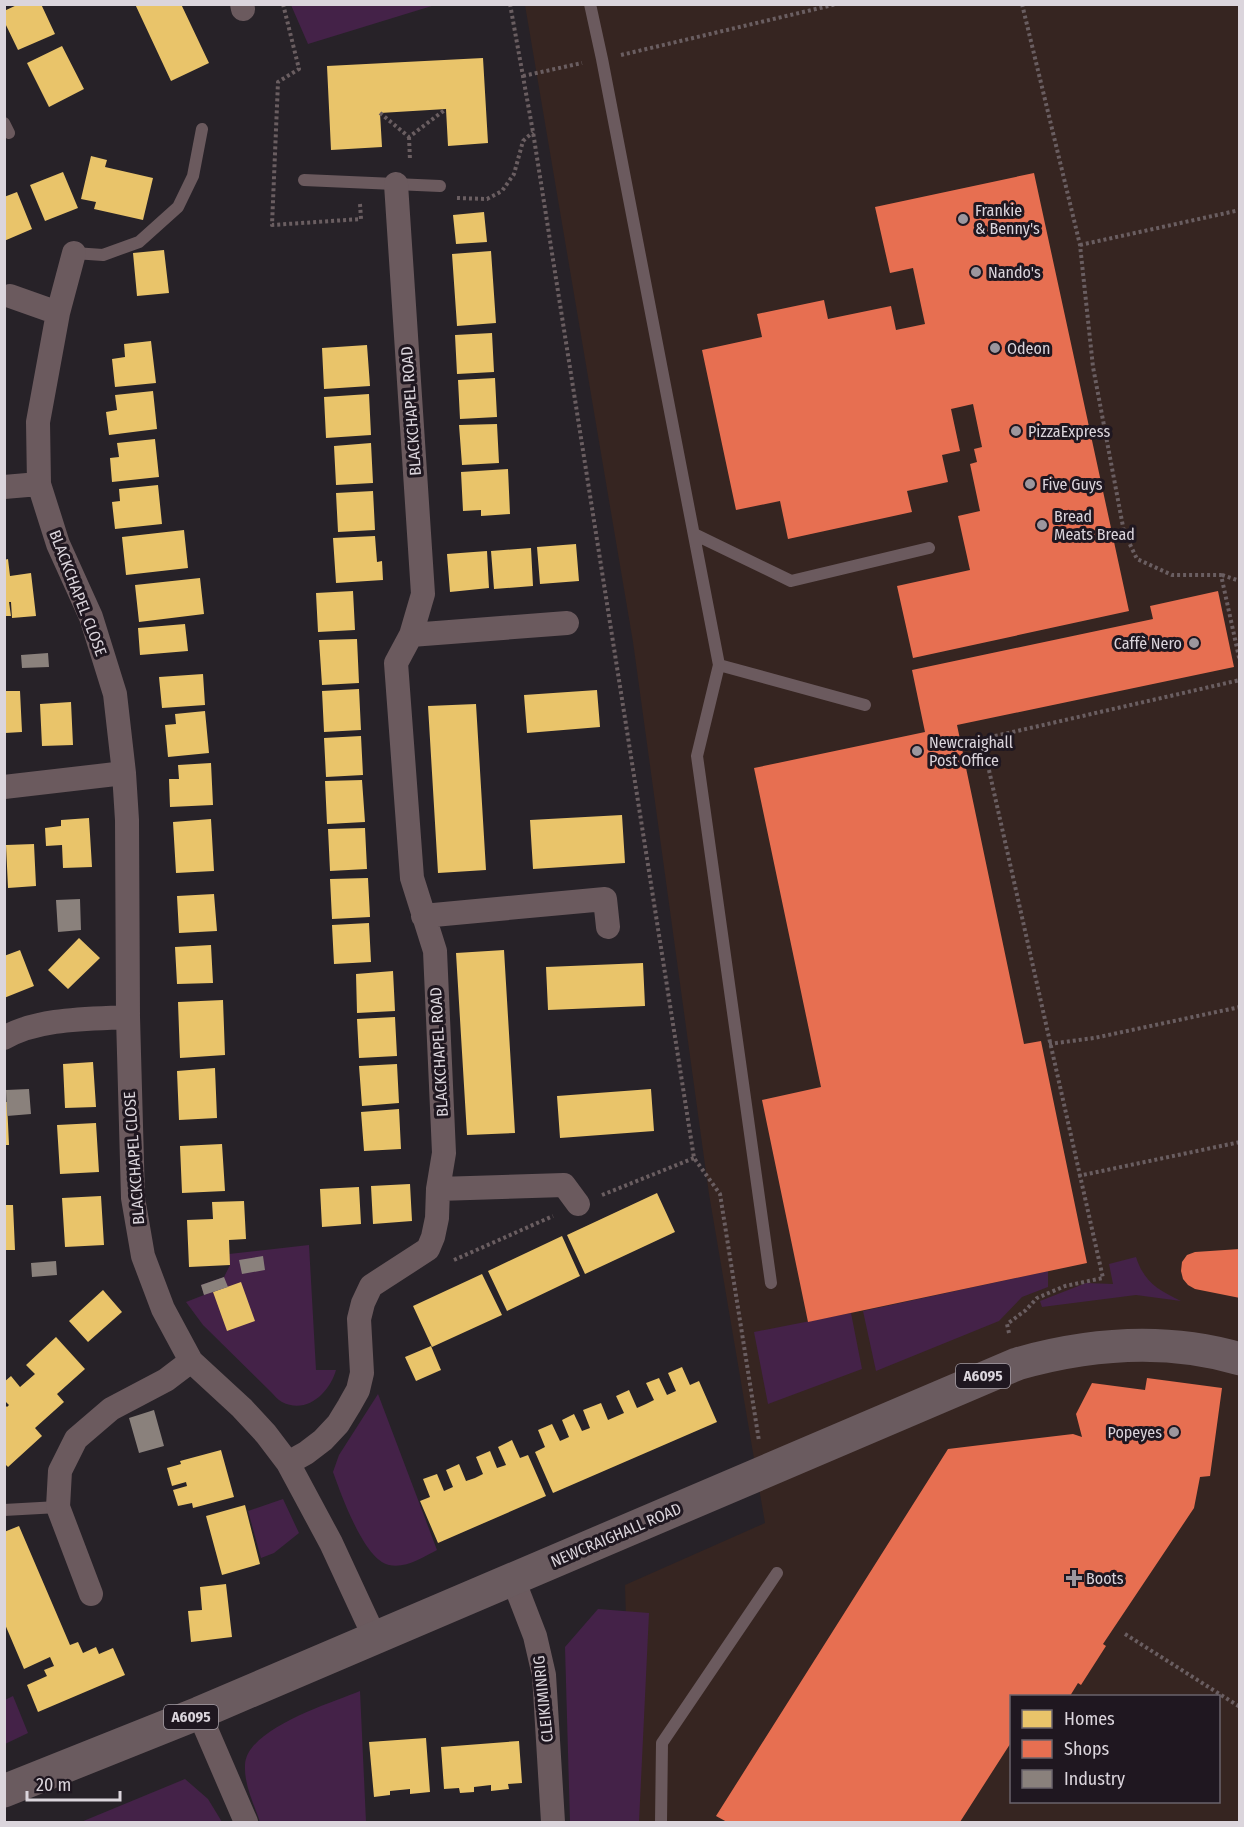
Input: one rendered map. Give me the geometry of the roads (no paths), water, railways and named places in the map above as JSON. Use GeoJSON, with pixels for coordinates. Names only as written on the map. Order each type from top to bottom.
{"type":"FeatureCollection","features":[{"type":"Feature","properties":{"kind":"main road","name":"NEWCRAIGHALL ROAD"},"geometry":{"type":"LineString","coordinates":[[4,1791],[199,1713],[1017,1364],[1074,1350],[1113,1345],[1174,1347],[1217,1353],[1239,1359]]}},
{"type":"Feature","properties":{"kind":"street","name":"BLACKCHAPEL ROAD"},"geometry":{"type":"LineString","coordinates":[[288,1463],[323,1440],[350,1407],[358,1390],[362,1373],[359,1319],[363,1303],[371,1286],[428,1249],[437,1218],[438,1189],[444,1153],[435,951],[412,878],[396,663],[411,635],[423,594],[396,184]]}},
{"type":"Feature","properties":{"kind":"street","name":"BLACKCHAPEL CLOSE"},"geometry":{"type":"LineString","coordinates":[[74,253],[58,313],[38,422],[39,484],[58,544],[91,617],[115,694],[127,820],[128,1017],[134,1198],[143,1256],[163,1309],[191,1361],[242,1408],[288,1463],[332,1543],[375,1638]]}},
{"type":"Feature","properties":{"kind":"street"},"geometry":{"type":"LineString","coordinates":[[10,296],[58,313]]}},
{"type":"Feature","properties":{"kind":"street"},"geometry":{"type":"LineString","coordinates":[[4,488],[39,484]]}},
{"type":"Feature","properties":{"kind":"street"},"geometry":{"type":"LineString","coordinates":[[411,635],[567,623]]}},
{"type":"Feature","properties":{"kind":"street"},"geometry":{"type":"LineString","coordinates":[[4,787],[124,772]]}},
{"type":"Feature","properties":{"kind":"street"},"geometry":{"type":"LineString","coordinates":[[423,916],[605,899],[608,927]]}},
{"type":"Feature","properties":{"kind":"street"},"geometry":{"type":"LineString","coordinates":[[4,1038],[13,1033],[58,1021],[128,1017]]}},
{"type":"Feature","properties":{"kind":"street"},"geometry":{"type":"LineString","coordinates":[[438,1189],[564,1185],[578,1204]]}},
{"type":"Feature","properties":{"kind":"street"},"geometry":{"type":"LineString","coordinates":[[91,1594],[58,1507],[60,1471],[76,1439],[111,1409],[166,1380],[191,1361]]}},
{"type":"Feature","properties":{"kind":"street","name":"CLEIKIMINRIG"},"geometry":{"type":"LineString","coordinates":[[513,1579],[535,1636],[544,1675],[554,1822]]}},
{"type":"Feature","properties":{"kind":"street"},"geometry":{"type":"LineString","coordinates":[[199,1713],[246,1822]]}},
{"type":"Feature","properties":{"kind":"lane"},"geometry":{"type":"LineString","coordinates":[[590,4],[719,665],[697,756],[771,1282]]}},
{"type":"Feature","properties":{"kind":"lane"},"geometry":{"type":"LineString","coordinates":[[74,253],[103,255],[139,242],[178,207],[193,176],[202,129]]}},
{"type":"Feature","properties":{"kind":"lane"},"geometry":{"type":"LineString","coordinates":[[304,180],[440,186]]}},
{"type":"Feature","properties":{"kind":"lane"},"geometry":{"type":"LineString","coordinates":[[694,534],[791,581],[929,548]]}},
{"type":"Feature","properties":{"kind":"lane"},"geometry":{"type":"LineString","coordinates":[[719,665],[865,705]]}},
{"type":"Feature","properties":{"kind":"lane"},"geometry":{"type":"LineString","coordinates":[[4,1510],[58,1507]]}},
{"type":"Feature","properties":{"kind":"lane"},"geometry":{"type":"LineString","coordinates":[[661,1822],[662,1743],[777,1573]]}},
{"type":"Feature","properties":{"kind":"place","name":"Frankie & Benny's"},"geometry":{"type":"Point","coordinates":[963,219]}},
{"type":"Feature","properties":{"kind":"place","name":"Nando's"},"geometry":{"type":"Point","coordinates":[976,272]}},
{"type":"Feature","properties":{"kind":"place","name":"Odeon"},"geometry":{"type":"Point","coordinates":[995,348]}},
{"type":"Feature","properties":{"kind":"place","name":"PizzaExpress"},"geometry":{"type":"Point","coordinates":[1016,431]}},
{"type":"Feature","properties":{"kind":"place","name":"Five Guys"},"geometry":{"type":"Point","coordinates":[1030,484]}},
{"type":"Feature","properties":{"kind":"place","name":"Bread Meats Bread"},"geometry":{"type":"Point","coordinates":[1042,525]}},
{"type":"Feature","properties":{"kind":"place","name":"Caffè Nero"},"geometry":{"type":"Point","coordinates":[1194,643]}},
{"type":"Feature","properties":{"kind":"place","name":"Newcraighall Post Office"},"geometry":{"type":"Point","coordinates":[917,751]}},
{"type":"Feature","properties":{"kind":"place","name":"Popeyes"},"geometry":{"type":"Point","coordinates":[1174,1432]}},
{"type":"Feature","properties":{"kind":"place","name":"Boots"},"geometry":{"type":"Point","coordinates":[1074,1578]}}]}
